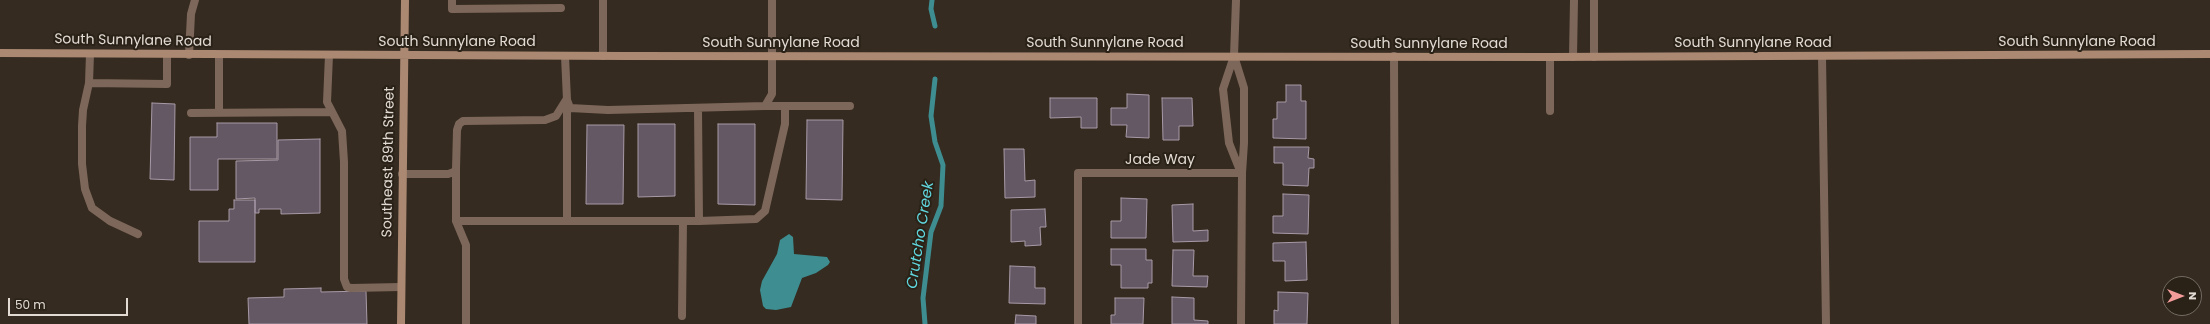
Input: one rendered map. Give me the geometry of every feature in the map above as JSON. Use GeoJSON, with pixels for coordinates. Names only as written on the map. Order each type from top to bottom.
{"type":"FeatureCollection","features":[{"type":"Feature","properties":{"kind":"main road","name":"Southeast 89th Street"},"geometry":{"type":"LineString","coordinates":[[401,324],[402,174],[405,55],[404,0]]}},
{"type":"Feature","properties":{"kind":"main road","name":"South Sunnylane Road"},"geometry":{"type":"LineString","coordinates":[[0,53],[167,55],[1550,57],[2210,54]]}},
{"type":"Feature","properties":{"kind":"street"},"geometry":{"type":"LineString","coordinates":[[189,55],[191,14],[195,0]]}},
{"type":"Feature","properties":{"kind":"street"},"geometry":{"type":"LineString","coordinates":[[452,0],[452,9],[530,4],[561,8]]}},
{"type":"Feature","properties":{"kind":"street"},"geometry":{"type":"LineString","coordinates":[[602,56],[603,0]]}},
{"type":"Feature","properties":{"kind":"street"},"geometry":{"type":"LineString","coordinates":[[765,106],[772,94],[772,0]]}},
{"type":"Feature","properties":{"kind":"street"},"geometry":{"type":"LineString","coordinates":[[1236,0],[1234,56],[1223,89],[1229,143],[1242,173]]}},
{"type":"Feature","properties":{"kind":"street"},"geometry":{"type":"LineString","coordinates":[[1573,57],[1574,0]]}},
{"type":"Feature","properties":{"kind":"street"},"geometry":{"type":"LineString","coordinates":[[1594,0],[1594,57]]}},
{"type":"Feature","properties":{"kind":"street"},"geometry":{"type":"LineString","coordinates":[[90,54],[89,83],[83,110],[82,130],[85,189],[92,208],[110,221],[138,234]]}},
{"type":"Feature","properties":{"kind":"street"},"geometry":{"type":"LineString","coordinates":[[89,83],[167,84],[167,55]]}},
{"type":"Feature","properties":{"kind":"street"},"geometry":{"type":"LineString","coordinates":[[219,55],[220,113]]}},
{"type":"Feature","properties":{"kind":"street"},"geometry":{"type":"LineString","coordinates":[[328,55],[328,102],[342,130],[344,162],[344,279],[347,286],[401,287]]}},
{"type":"Feature","properties":{"kind":"street"},"geometry":{"type":"LineString","coordinates":[[565,56],[567,100],[567,221]]}},
{"type":"Feature","properties":{"kind":"street"},"geometry":{"type":"LineString","coordinates":[[1234,56],[1244,88],[1244,143],[1242,173],[1242,324]]}},
{"type":"Feature","properties":{"kind":"street"},"geometry":{"type":"LineString","coordinates":[[1394,56],[1395,324]]}},
{"type":"Feature","properties":{"kind":"street"},"geometry":{"type":"LineString","coordinates":[[1822,56],[1826,324]]}},
{"type":"Feature","properties":{"kind":"street"},"geometry":{"type":"LineString","coordinates":[[1550,57],[1550,111]]}},
{"type":"Feature","properties":{"kind":"street"},"geometry":{"type":"LineString","coordinates":[[567,100],[570,108],[608,110],[765,106],[850,106]]}},
{"type":"Feature","properties":{"kind":"street"},"geometry":{"type":"LineString","coordinates":[[466,324],[466,245],[456,221],[457,130],[459,124],[463,121],[545,120],[556,116],[567,100]]}},
{"type":"Feature","properties":{"kind":"street"},"geometry":{"type":"LineString","coordinates":[[456,221],[699,221],[756,219],[765,211],[785,124],[785,106]]}},
{"type":"Feature","properties":{"kind":"street"},"geometry":{"type":"LineString","coordinates":[[698,108],[699,221]]}},
{"type":"Feature","properties":{"kind":"street"},"geometry":{"type":"LineString","coordinates":[[191,113],[332,112]]}},
{"type":"Feature","properties":{"kind":"street"},"geometry":{"type":"LineString","coordinates":[[402,174],[448,174],[456,169]]}},
{"type":"Feature","properties":{"kind":"street","name":"Jade Way"},"geometry":{"type":"LineString","coordinates":[[1078,324],[1078,173],[1242,173]]}},
{"type":"Feature","properties":{"kind":"street"},"geometry":{"type":"LineString","coordinates":[[682,316],[683,221]]}},
{"type":"Feature","properties":{"kind":"water"},"geometry":{"type":"Polygon","coordinates":[[[789,234],[793,237],[794,254],[827,257],[830,262],[816,273],[802,278],[791,307],[776,310],[766,309],[763,306],[760,290],[762,281],[777,254],[780,240],[789,234]]]}},
{"type":"Feature","properties":{"kind":"building"},"geometry":{"type":"Polygon","coordinates":[[[1286,85],[1301,85],[1301,101],[1306,101],[1306,139],[1273,138],[1273,119],[1277,119],[1277,102],[1286,102],[1286,85]]]}},
{"type":"Feature","properties":{"kind":"building"},"geometry":{"type":"Polygon","coordinates":[[[1127,94],[1149,95],[1149,138],[1126,137],[1127,125],[1111,125],[1111,108],[1127,108],[1127,94]]]}},
{"type":"Feature","properties":{"kind":"building"},"geometry":{"type":"Polygon","coordinates":[[[1050,98],[1097,98],[1097,128],[1081,128],[1081,117],[1050,118],[1050,98]]]}},
{"type":"Feature","properties":{"kind":"building"},"geometry":{"type":"Polygon","coordinates":[[[1162,98],[1192,98],[1193,126],[1179,126],[1179,140],[1163,140],[1162,98]]]}},
{"type":"Feature","properties":{"kind":"building"},"geometry":{"type":"Polygon","coordinates":[[[152,103],[175,104],[174,180],[150,179],[152,103]]]}},
{"type":"Feature","properties":{"kind":"building"},"geometry":{"type":"Polygon","coordinates":[[[807,120],[843,120],[842,200],[806,199],[807,120]]]}},
{"type":"Feature","properties":{"kind":"building"},"geometry":{"type":"Polygon","coordinates":[[[217,123],[277,123],[277,159],[218,159],[218,190],[190,190],[190,137],[217,137],[217,123]]]}},
{"type":"Feature","properties":{"kind":"building"},"geometry":{"type":"Polygon","coordinates":[[[638,124],[675,124],[675,196],[638,197],[638,124]]]}},
{"type":"Feature","properties":{"kind":"building"},"geometry":{"type":"Polygon","coordinates":[[[718,124],[755,124],[755,205],[718,204],[718,124]]]}},
{"type":"Feature","properties":{"kind":"building"},"geometry":{"type":"Polygon","coordinates":[[[587,125],[624,125],[623,204],[586,204],[587,125]]]}},
{"type":"Feature","properties":{"kind":"building"},"geometry":{"type":"Polygon","coordinates":[[[320,139],[320,213],[281,214],[281,209],[259,209],[259,213],[255,213],[255,198],[236,199],[236,161],[278,160],[278,140],[320,139]]]}},
{"type":"Feature","properties":{"kind":"building"},"geometry":{"type":"Polygon","coordinates":[[[1274,147],[1309,147],[1308,158],[1314,159],[1314,168],[1309,168],[1308,186],[1283,185],[1283,163],[1274,163],[1274,147]]]}},
{"type":"Feature","properties":{"kind":"building"},"geometry":{"type":"Polygon","coordinates":[[[1004,149],[1024,149],[1025,181],[1035,180],[1035,197],[1005,198],[1004,149]]]}},
{"type":"Feature","properties":{"kind":"building"},"geometry":{"type":"Polygon","coordinates":[[[1283,194],[1309,195],[1308,234],[1273,233],[1273,216],[1283,216],[1283,194]]]}},
{"type":"Feature","properties":{"kind":"building"},"geometry":{"type":"Polygon","coordinates":[[[1121,198],[1147,199],[1146,238],[1111,238],[1111,221],[1121,221],[1121,198]]]}},
{"type":"Feature","properties":{"kind":"building"},"geometry":{"type":"Polygon","coordinates":[[[234,200],[255,200],[255,262],[199,262],[199,221],[229,221],[229,209],[234,209],[234,200]]]}},
{"type":"Feature","properties":{"kind":"building"},"geometry":{"type":"Polygon","coordinates":[[[1193,204],[1193,231],[1208,230],[1208,241],[1173,242],[1172,205],[1193,204]]]}},
{"type":"Feature","properties":{"kind":"building"},"geometry":{"type":"Polygon","coordinates":[[[1045,209],[1046,227],[1040,227],[1041,245],[1025,246],[1025,241],[1011,242],[1011,210],[1045,209]]]}},
{"type":"Feature","properties":{"kind":"building"},"geometry":{"type":"Polygon","coordinates":[[[1306,242],[1307,280],[1285,281],[1285,261],[1273,261],[1273,243],[1306,242]]]}},
{"type":"Feature","properties":{"kind":"building"},"geometry":{"type":"Polygon","coordinates":[[[1111,249],[1146,249],[1146,260],[1152,260],[1152,283],[1148,283],[1148,288],[1121,288],[1121,265],[1111,265],[1111,249]]]}},
{"type":"Feature","properties":{"kind":"building"},"geometry":{"type":"Polygon","coordinates":[[[1173,250],[1194,250],[1193,276],[1208,276],[1207,287],[1172,286],[1173,250]]]}},
{"type":"Feature","properties":{"kind":"building"},"geometry":{"type":"Polygon","coordinates":[[[1010,266],[1035,267],[1035,288],[1045,288],[1045,304],[1009,303],[1010,266]]]}},
{"type":"Feature","properties":{"kind":"building"},"geometry":{"type":"Polygon","coordinates":[[[321,288],[321,292],[366,291],[367,324],[249,324],[248,298],[284,297],[284,289],[321,288]]]}},
{"type":"Feature","properties":{"kind":"building"},"geometry":{"type":"Polygon","coordinates":[[[1278,292],[1308,293],[1307,324],[1274,324],[1274,310],[1278,311],[1278,292]]]}},
{"type":"Feature","properties":{"kind":"building"},"geometry":{"type":"Polygon","coordinates":[[[1172,297],[1194,298],[1194,320],[1208,321],[1208,324],[1172,324],[1172,297]]]}},
{"type":"Feature","properties":{"kind":"building"},"geometry":{"type":"Polygon","coordinates":[[[1115,298],[1144,298],[1143,324],[1111,324],[1111,315],[1115,315],[1115,298]]]}},
{"type":"Feature","properties":{"kind":"building"},"geometry":{"type":"Polygon","coordinates":[[[1016,315],[1036,316],[1036,324],[1015,324],[1016,315]]]}},
{"type":"Feature","properties":{"kind":"waterway","name":"Crutcho Creek"},"geometry":{"type":"LineString","coordinates":[[932,0],[931,9],[935,26]]}},
{"type":"Feature","properties":{"kind":"waterway","name":"Crutcho Creek"},"geometry":{"type":"LineString","coordinates":[[925,324],[923,298],[931,232],[941,206],[943,165],[935,142],[931,116],[935,79]]}}]}
